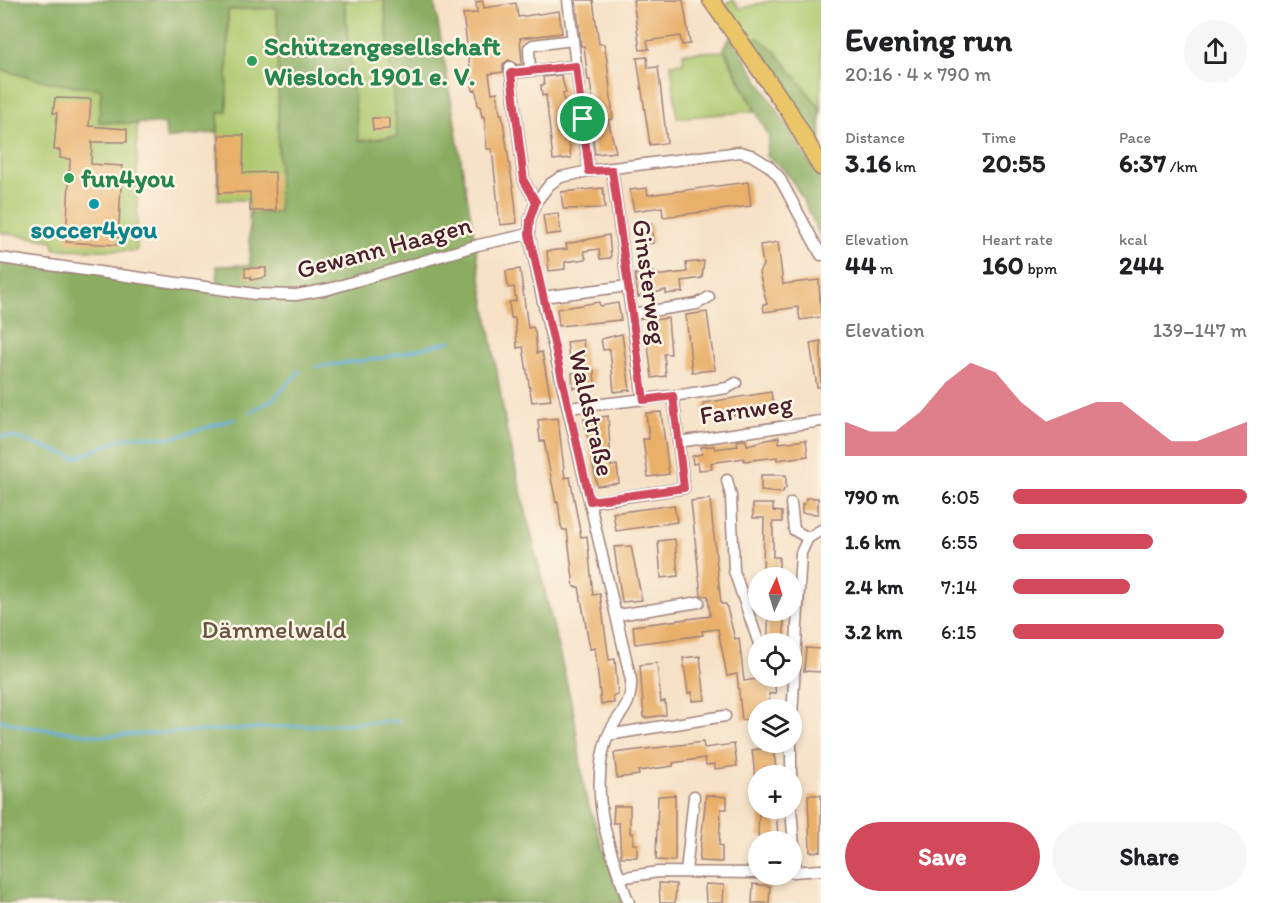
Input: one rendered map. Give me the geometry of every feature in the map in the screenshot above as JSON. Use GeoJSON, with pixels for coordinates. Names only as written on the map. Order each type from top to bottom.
{"type":"FeatureCollection","features":[{"type":"Feature","properties":{"kind":"main road"},"geometry":{"type":"LineString","coordinates":[[711,0],[789,111],[821,167]]}},
{"type":"Feature","properties":{"kind":"street"},"geometry":{"type":"LineString","coordinates":[[568,0],[589,171]]}},
{"type":"Feature","properties":{"kind":"street"},"geometry":{"type":"LineString","coordinates":[[530,71],[529,48],[533,45],[573,40]]}},
{"type":"Feature","properties":{"kind":"street"},"geometry":{"type":"LineString","coordinates":[[576,66],[530,71],[511,70],[524,181],[536,202],[550,184],[561,177],[589,171],[612,170],[740,152],[752,155],[769,166],[779,177],[821,255]]}},
{"type":"Feature","properties":{"kind":"street","name":"Ginsterweg"},"geometry":{"type":"LineString","coordinates":[[612,170],[644,400]]}},
{"type":"Feature","properties":{"kind":"street","name":"Waldstraße"},"geometry":{"type":"LineString","coordinates":[[536,202],[530,219],[529,234],[618,615],[631,680],[629,702],[608,735],[600,761],[598,784],[601,810],[629,903]]}},
{"type":"Feature","properties":{"kind":"street","name":"Gewann Haagen"},"geometry":{"type":"LineString","coordinates":[[0,258],[255,294],[296,295],[329,289],[478,245],[529,234]]}},
{"type":"Feature","properties":{"kind":"street"},"geometry":{"type":"LineString","coordinates":[[542,297],[628,286]]}},
{"type":"Feature","properties":{"kind":"street"},"geometry":{"type":"LineString","coordinates":[[631,314],[697,304],[709,297]]}},
{"type":"Feature","properties":{"kind":"street"},"geometry":{"type":"LineString","coordinates":[[568,408],[727,388],[736,383]]}},
{"type":"Feature","properties":{"kind":"street"},"geometry":{"type":"LineString","coordinates":[[590,501],[684,488],[673,396]]}},
{"type":"Feature","properties":{"kind":"street","name":"Farnweg"},"geometry":{"type":"LineString","coordinates":[[678,442],[821,421]]}},
{"type":"Feature","properties":{"kind":"street"},"geometry":{"type":"LineString","coordinates":[[727,480],[731,496],[734,571],[755,633]]}},
{"type":"Feature","properties":{"kind":"street"},"geometry":{"type":"LineString","coordinates":[[791,503],[794,530],[808,538]]}},
{"type":"Feature","properties":{"kind":"street"},"geometry":{"type":"LineString","coordinates":[[795,633],[801,553],[808,538],[821,530]]}},
{"type":"Feature","properties":{"kind":"street"},"geometry":{"type":"LineString","coordinates":[[618,615],[699,602]]}},
{"type":"Feature","properties":{"kind":"street"},"geometry":{"type":"LineString","coordinates":[[608,735],[724,716]]}},
{"type":"Feature","properties":{"kind":"street"},"geometry":{"type":"LineString","coordinates":[[686,872],[694,796]]}},
{"type":"Feature","properties":{"kind":"street"},"geometry":{"type":"LineString","coordinates":[[802,871],[821,870]]}},
{"type":"Feature","properties":{"kind":"street"},"geometry":{"type":"LineString","coordinates":[[620,878],[658,872],[748,873]]}},
{"type":"Feature","properties":{"kind":"green space","name":"Dämmelwald"},"geometry":{"type":"Polygon","coordinates":[[[0,0],[350,0],[344,1],[359,141],[397,136],[384,0],[434,0],[507,432],[574,714],[585,795],[623,903],[0,903],[0,255],[218,293],[217,266],[250,265],[249,213],[279,212],[277,8],[228,10],[227,112],[218,113],[218,132],[166,139],[165,124],[99,122],[101,89],[58,84],[0,70],[0,0]]]}},
{"type":"Feature","properties":{"kind":"green space"},"geometry":{"type":"Polygon","coordinates":[[[384,0],[397,137],[358,141],[344,1],[384,0]]]}},
{"type":"Feature","properties":{"kind":"green space"},"geometry":{"type":"Polygon","coordinates":[[[733,0],[740,9],[773,0],[821,0],[821,115],[820,108],[775,51],[758,38],[751,42],[724,4],[733,0]]]}},
{"type":"Feature","properties":{"kind":"green space","name":"Schützengesellschaft Wiesloch 1901 e. V."},"geometry":{"type":"Polygon","coordinates":[[[277,8],[279,212],[249,213],[248,200],[218,200],[218,113],[227,112],[228,10],[277,8]]]}},
{"type":"Feature","properties":{"kind":"green space"},"geometry":{"type":"Polygon","coordinates":[[[731,36],[821,181],[821,239],[792,181],[776,162],[766,156],[769,137],[724,48],[731,36]]]}},
{"type":"Feature","properties":{"kind":"green space"},"geometry":{"type":"Polygon","coordinates":[[[758,38],[775,51],[820,108],[821,156],[751,42],[758,38]]]}},
{"type":"Feature","properties":{"kind":"green space"},"geometry":{"type":"Polygon","coordinates":[[[724,51],[755,111],[677,118],[671,64],[683,63],[683,53],[724,51]]]}},
{"type":"Feature","properties":{"kind":"green space","name":"fun4you"},"geometry":{"type":"Polygon","coordinates":[[[0,70],[58,84],[102,89],[100,122],[137,124],[137,251],[54,249],[53,241],[0,232],[0,70]]]}},
{"type":"Feature","properties":{"kind":"building"},"geometry":{"type":"Polygon","coordinates":[[[576,0],[593,0],[599,44],[604,44],[607,60],[613,119],[608,120],[616,152],[595,154],[591,122],[595,122],[590,80],[588,80],[584,46],[581,46],[576,0]]]}},
{"type":"Feature","properties":{"kind":"building"},"geometry":{"type":"Polygon","coordinates":[[[633,0],[683,0],[690,44],[682,45],[680,36],[647,41],[649,49],[640,50],[633,0]]]}},
{"type":"Feature","properties":{"kind":"building"},"geometry":{"type":"Polygon","coordinates":[[[483,1],[484,8],[516,3],[518,17],[559,11],[562,33],[520,38],[522,64],[517,65],[509,60],[503,64],[503,72],[489,74],[492,93],[497,92],[500,114],[502,114],[517,223],[500,225],[492,149],[487,149],[484,116],[482,117],[480,106],[478,106],[476,90],[473,91],[463,14],[477,13],[476,2],[483,1]]]}},
{"type":"Feature","properties":{"kind":"building"},"geometry":{"type":"Polygon","coordinates":[[[647,57],[648,68],[658,67],[667,143],[650,145],[637,58],[647,57]]]}},
{"type":"Feature","properties":{"kind":"building"},"geometry":{"type":"Polygon","coordinates":[[[561,75],[566,93],[563,93],[571,158],[553,160],[546,95],[542,96],[541,85],[544,85],[543,77],[561,75]]]}},
{"type":"Feature","properties":{"kind":"building","name":"soccer4you"},"geometry":{"type":"Polygon","coordinates":[[[55,98],[91,99],[89,126],[127,129],[127,142],[92,142],[91,164],[122,166],[118,245],[66,242],[70,159],[60,158],[60,150],[54,150],[57,113],[53,113],[55,98]]]}},
{"type":"Feature","properties":{"kind":"building"},"geometry":{"type":"Polygon","coordinates":[[[372,118],[389,118],[389,129],[373,130],[372,118]]]}},
{"type":"Feature","properties":{"kind":"building"},"geometry":{"type":"Polygon","coordinates":[[[219,135],[244,135],[243,173],[275,172],[276,211],[250,211],[250,192],[219,193],[219,135]]]}},
{"type":"Feature","properties":{"kind":"building"},"geometry":{"type":"Polygon","coordinates":[[[748,182],[751,206],[663,217],[662,207],[634,211],[630,190],[647,188],[648,195],[748,182]]]}},
{"type":"Feature","properties":{"kind":"building"},"geometry":{"type":"Polygon","coordinates":[[[603,188],[605,208],[563,209],[561,192],[603,188]]]}},
{"type":"Feature","properties":{"kind":"building"},"geometry":{"type":"Polygon","coordinates":[[[558,213],[561,233],[546,235],[543,215],[558,213]]]}},
{"type":"Feature","properties":{"kind":"building"},"geometry":{"type":"Polygon","coordinates":[[[651,224],[653,243],[637,245],[634,226],[651,224]]]}},
{"type":"Feature","properties":{"kind":"building"},"geometry":{"type":"Polygon","coordinates":[[[609,235],[611,258],[600,259],[599,249],[584,251],[586,259],[565,262],[565,269],[549,271],[547,251],[567,249],[566,244],[609,235]]]}},
{"type":"Feature","properties":{"kind":"building"},"geometry":{"type":"Polygon","coordinates":[[[778,242],[783,284],[819,280],[821,317],[800,320],[798,307],[764,312],[763,304],[767,304],[759,272],[763,265],[760,245],[778,242]]]}},
{"type":"Feature","properties":{"kind":"building"},"geometry":{"type":"Polygon","coordinates":[[[704,261],[702,278],[682,281],[683,292],[666,294],[666,290],[638,297],[635,274],[654,272],[654,276],[687,272],[686,263],[704,261]]]}},
{"type":"Feature","properties":{"kind":"building"},"geometry":{"type":"Polygon","coordinates":[[[245,268],[266,268],[266,277],[251,280],[251,277],[245,277],[245,268]]]}},
{"type":"Feature","properties":{"kind":"building"},"geometry":{"type":"Polygon","coordinates":[[[520,269],[528,328],[533,327],[535,332],[537,353],[542,352],[551,400],[532,402],[523,347],[517,348],[515,318],[511,318],[509,302],[516,301],[514,287],[508,288],[506,271],[520,269]]]}},
{"type":"Feature","properties":{"kind":"building"},"geometry":{"type":"Polygon","coordinates":[[[599,302],[600,306],[618,303],[621,320],[559,326],[557,309],[599,302]]]}},
{"type":"Feature","properties":{"kind":"building"},"geometry":{"type":"Polygon","coordinates":[[[707,312],[715,370],[692,372],[686,315],[707,312]]]}},
{"type":"Feature","properties":{"kind":"building"},"geometry":{"type":"Polygon","coordinates":[[[668,318],[671,354],[664,354],[666,376],[652,378],[645,321],[668,318]]]}},
{"type":"Feature","properties":{"kind":"building"},"geometry":{"type":"Polygon","coordinates":[[[622,334],[630,390],[614,392],[610,349],[603,350],[601,339],[622,334]]]}},
{"type":"Feature","properties":{"kind":"building"},"geometry":{"type":"Polygon","coordinates":[[[583,340],[586,368],[594,370],[595,387],[573,388],[572,373],[579,372],[578,357],[569,358],[567,342],[583,340]]]}},
{"type":"Feature","properties":{"kind":"building"},"geometry":{"type":"Polygon","coordinates":[[[821,341],[821,387],[817,387],[810,343],[821,341]]]}},
{"type":"Feature","properties":{"kind":"building"},"geometry":{"type":"Polygon","coordinates":[[[771,392],[774,409],[705,419],[703,403],[771,392]]]}},
{"type":"Feature","properties":{"kind":"building"},"geometry":{"type":"Polygon","coordinates":[[[661,412],[669,474],[648,477],[643,439],[649,439],[646,413],[661,412]]]}},
{"type":"Feature","properties":{"kind":"building"},"geometry":{"type":"Polygon","coordinates":[[[608,416],[611,466],[617,465],[619,483],[597,486],[584,419],[608,416]]]}},
{"type":"Feature","properties":{"kind":"building"},"geometry":{"type":"Polygon","coordinates":[[[558,418],[565,478],[570,477],[581,537],[587,536],[593,595],[600,594],[609,660],[615,659],[618,695],[613,696],[614,703],[601,704],[595,648],[590,649],[579,587],[574,587],[567,530],[563,530],[561,526],[544,441],[540,441],[538,420],[558,418]]]}},
{"type":"Feature","properties":{"kind":"building"},"geometry":{"type":"Polygon","coordinates":[[[779,437],[779,443],[806,440],[808,456],[777,460],[777,457],[744,461],[744,458],[711,463],[712,469],[699,470],[698,463],[693,464],[692,456],[702,454],[701,447],[714,446],[715,449],[738,446],[737,441],[746,440],[747,445],[779,437]]]}},
{"type":"Feature","properties":{"kind":"building"},"geometry":{"type":"Polygon","coordinates":[[[761,475],[786,475],[786,487],[782,493],[761,491],[761,475]]]}},
{"type":"Feature","properties":{"kind":"building"},"geometry":{"type":"Polygon","coordinates":[[[806,498],[818,498],[818,514],[802,513],[802,504],[805,504],[806,498]]]}},
{"type":"Feature","properties":{"kind":"building"},"geometry":{"type":"Polygon","coordinates":[[[710,499],[721,604],[726,604],[735,639],[739,638],[744,681],[748,680],[748,687],[775,687],[776,693],[769,694],[770,699],[748,699],[748,719],[742,720],[737,674],[727,676],[718,629],[702,631],[703,635],[635,644],[633,626],[710,616],[708,596],[701,595],[691,501],[710,499]]]}},
{"type":"Feature","properties":{"kind":"building"},"geometry":{"type":"Polygon","coordinates":[[[753,504],[773,504],[773,511],[782,512],[782,522],[773,522],[773,557],[779,557],[779,567],[763,567],[764,518],[753,518],[753,504]]]}},
{"type":"Feature","properties":{"kind":"building"},"geometry":{"type":"Polygon","coordinates":[[[674,505],[677,522],[616,531],[613,513],[674,505]]]}},
{"type":"Feature","properties":{"kind":"building"},"geometry":{"type":"Polygon","coordinates":[[[675,539],[678,576],[661,578],[658,541],[675,539]]]}},
{"type":"Feature","properties":{"kind":"building"},"geometry":{"type":"Polygon","coordinates":[[[631,546],[642,600],[622,602],[614,547],[631,546]]]}},
{"type":"Feature","properties":{"kind":"building"},"geometry":{"type":"Polygon","coordinates":[[[768,621],[784,621],[784,633],[768,633],[768,621]]]}},
{"type":"Feature","properties":{"kind":"building"},"geometry":{"type":"Polygon","coordinates":[[[806,648],[821,649],[821,672],[804,671],[806,648]]]}},
{"type":"Feature","properties":{"kind":"building"},"geometry":{"type":"Polygon","coordinates":[[[700,656],[705,700],[692,701],[692,692],[688,693],[683,658],[700,656]]]}},
{"type":"Feature","properties":{"kind":"building"},"geometry":{"type":"Polygon","coordinates":[[[657,663],[661,702],[665,701],[666,715],[644,718],[640,665],[657,663]]]}},
{"type":"Feature","properties":{"kind":"building"},"geometry":{"type":"Polygon","coordinates":[[[703,742],[704,748],[734,744],[737,766],[715,769],[715,764],[706,765],[705,758],[673,763],[673,766],[638,771],[639,775],[617,778],[614,753],[703,742]]]}},
{"type":"Feature","properties":{"kind":"building"},"geometry":{"type":"Polygon","coordinates":[[[752,753],[774,753],[775,765],[754,765],[752,753]]]}},
{"type":"Feature","properties":{"kind":"building"},"geometry":{"type":"Polygon","coordinates":[[[675,795],[675,861],[656,860],[658,796],[675,795]]]}},
{"type":"Feature","properties":{"kind":"building"},"geometry":{"type":"Polygon","coordinates":[[[706,795],[727,797],[727,809],[721,809],[719,845],[722,846],[722,862],[699,861],[706,795]]]}},
{"type":"Feature","properties":{"kind":"building"},"geometry":{"type":"Polygon","coordinates":[[[808,795],[821,795],[821,851],[810,852],[808,795]]]}},
{"type":"Feature","properties":{"kind":"building"},"geometry":{"type":"Polygon","coordinates":[[[614,806],[630,806],[630,833],[633,833],[633,844],[637,844],[637,857],[621,857],[619,823],[613,823],[614,806]]]}},
{"type":"Feature","properties":{"kind":"building"},"geometry":{"type":"Polygon","coordinates":[[[759,819],[777,819],[778,831],[758,831],[759,819]]]}},
{"type":"Feature","properties":{"kind":"building"},"geometry":{"type":"Polygon","coordinates":[[[659,883],[676,884],[675,903],[660,903],[659,883]]]}},
{"type":"Feature","properties":{"kind":"building"},"geometry":{"type":"Polygon","coordinates":[[[705,884],[724,885],[723,903],[706,903],[705,884]]]}},
{"type":"Feature","properties":{"kind":"building"},"geometry":{"type":"Polygon","coordinates":[[[753,885],[770,886],[769,903],[752,903],[753,885]]]}},
{"type":"Feature","properties":{"kind":"waterway"},"geometry":{"type":"LineString","coordinates":[[316,367],[383,358],[451,341]]}},
{"type":"Feature","properties":{"kind":"waterway"},"geometry":{"type":"LineString","coordinates":[[250,412],[272,400],[300,371]]}},
{"type":"Feature","properties":{"kind":"waterway"},"geometry":{"type":"LineString","coordinates":[[0,436],[14,437],[76,458],[121,439],[140,436],[172,438],[234,419]]}},
{"type":"Feature","properties":{"kind":"waterway"},"geometry":{"type":"LineString","coordinates":[[0,720],[26,727],[104,736],[399,721]]}},
{"type":"Feature","properties":{"kind":"place","name":"Schützengesellschaft Wiesloch 1901 e. V."},"geometry":{"type":"Point","coordinates":[252,61]}},
{"type":"Feature","properties":{"kind":"place","name":"fun4you"},"geometry":{"type":"Point","coordinates":[69,178]}},
{"type":"Feature","properties":{"kind":"place","name":"soccer4you"},"geometry":{"type":"Point","coordinates":[94,204]}},
{"type":"Feature","properties":{"kind":"route"},"geometry":{"type":"LineString","coordinates":[[576,66],[583,119],[589,171],[612,170],[644,400],[673,396],[684,488],[590,501],[529,234],[530,219],[536,202],[526,189],[524,181],[511,73],[576,66]]}}]}
